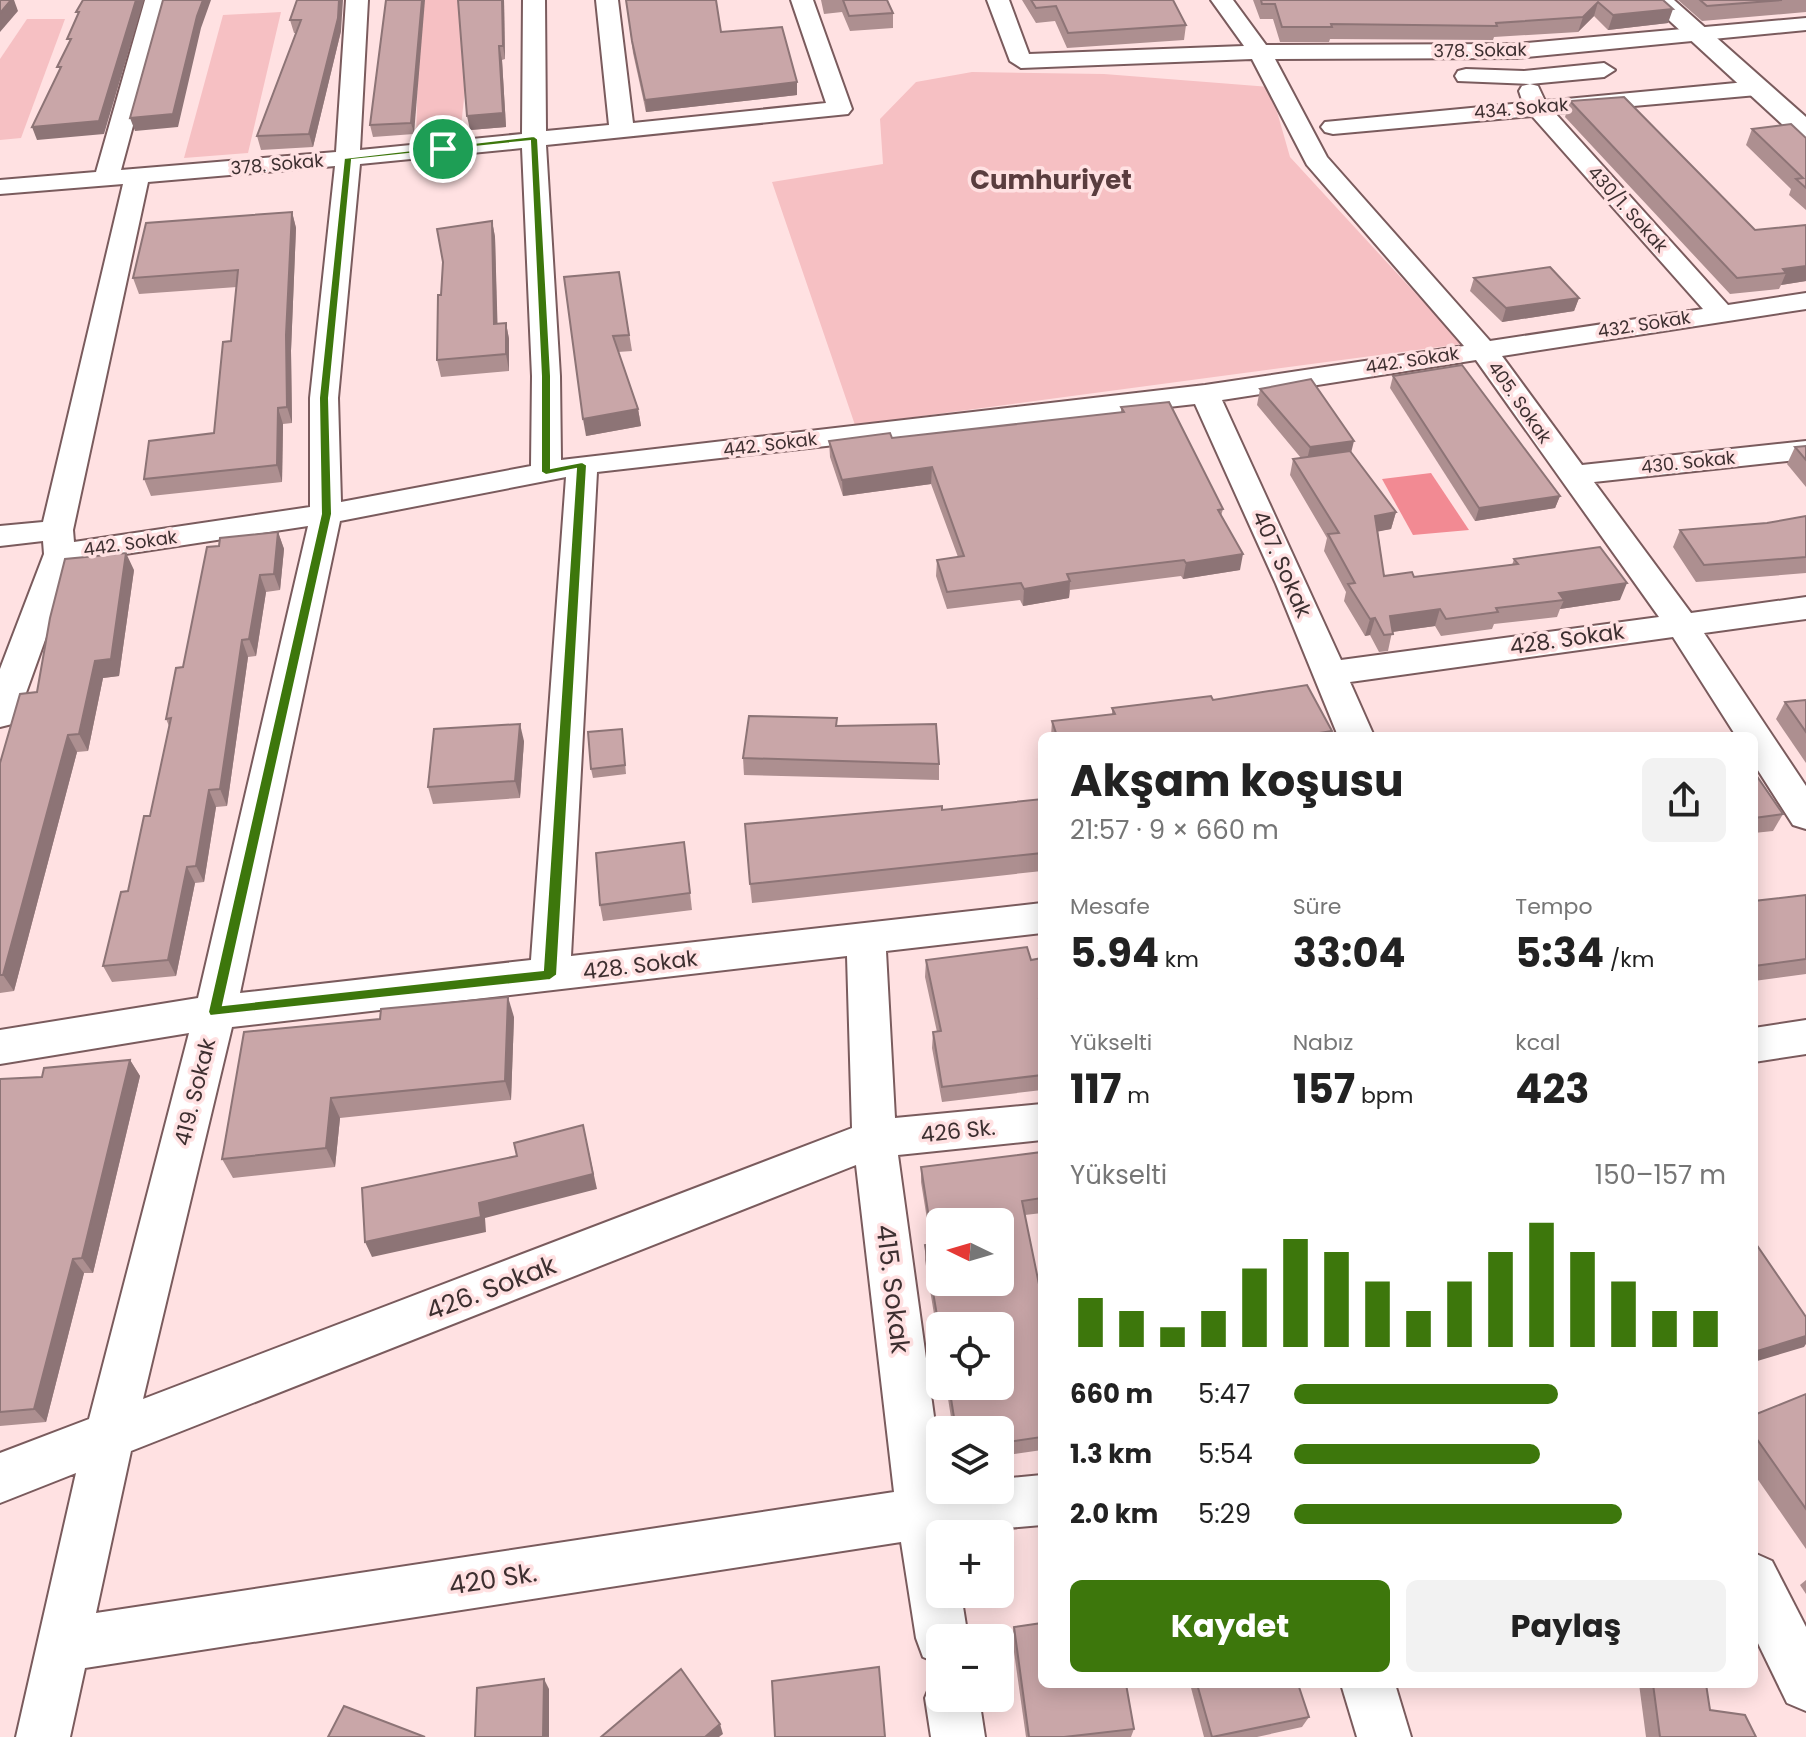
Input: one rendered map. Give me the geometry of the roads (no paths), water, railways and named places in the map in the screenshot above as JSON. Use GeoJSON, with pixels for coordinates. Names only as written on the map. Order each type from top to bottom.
{"type":"FeatureCollection","features":[{"type":"Feature","properties":{"kind":"street"},"geometry":{"type":"LineString","coordinates":[[106,179],[156,0]]}},
{"type":"Feature","properties":{"kind":"street","name":"419. Sokak"},"geometry":{"type":"LineString","coordinates":[[43,1737],[109,1437],[215,1012],[326,514],[324,398],[348,158],[357,0]]}},
{"type":"Feature","properties":{"kind":"street"},"geometry":{"type":"LineString","coordinates":[[534,0],[534,139],[546,376],[546,472]]}},
{"type":"Feature","properties":{"kind":"street"},"geometry":{"type":"LineString","coordinates":[[607,0],[622,132]]}},
{"type":"Feature","properties":{"kind":"street","name":"378. Sokak"},"geometry":{"type":"LineString","coordinates":[[0,187],[348,158],[840,109],[802,0]]}},
{"type":"Feature","properties":{"kind":"street","name":"378. Sokak"},"geometry":{"type":"LineString","coordinates":[[998,0],[1021,61],[1260,52],[1516,51],[1806,24]]}},
{"type":"Feature","properties":{"kind":"street","name":"405. Sokak"},"geometry":{"type":"LineString","coordinates":[[1222,0],[1260,52],[1316,160],[1482,349],[1681,623],[1754,732]]}},
{"type":"Feature","properties":{"kind":"street"},"geometry":{"type":"LineString","coordinates":[[1659,0],[1806,131]]}},
{"type":"Feature","properties":{"kind":"street","name":"430/1. Sokak"},"geometry":{"type":"LineString","coordinates":[[1516,51],[1536,106],[1720,312]]}},
{"type":"Feature","properties":{"kind":"street"},"geometry":{"type":"LineString","coordinates":[[1260,52],[1282,65],[1325,73],[1371,74]]}},
{"type":"Feature","properties":{"kind":"street"},"geometry":{"type":"LineString","coordinates":[[1694,61],[1724,58]]}},
{"type":"Feature","properties":{"kind":"street"},"geometry":{"type":"LineString","coordinates":[[1448,76],[1524,78],[1632,67]]}},
{"type":"Feature","properties":{"kind":"street","name":"434. Sokak"},"geometry":{"type":"LineString","coordinates":[[1333,127],[1757,88]]}},
{"type":"Feature","properties":{"kind":"street"},"geometry":{"type":"LineString","coordinates":[[0,715],[58,542],[137,177]]}},
{"type":"Feature","properties":{"kind":"street","name":"432. Sokak"},"geometry":{"type":"LineString","coordinates":[[1482,349],[1806,301]]}},
{"type":"Feature","properties":{"kind":"street","name":"442. Sokak"},"geometry":{"type":"LineString","coordinates":[[0,536],[58,542],[326,514],[582,465],[1205,394],[1482,349]]}},
{"type":"Feature","properties":{"kind":"street","name":"407. Sokak"},"geometry":{"type":"LineString","coordinates":[[1205,394],[1354,732]]}},
{"type":"Feature","properties":{"kind":"street","name":"430. Sokak"},"geometry":{"type":"LineString","coordinates":[[1571,475],[1806,450]]}},
{"type":"Feature","properties":{"kind":"street"},"geometry":{"type":"LineString","coordinates":[[550,975],[582,465]]}},
{"type":"Feature","properties":{"kind":"street","name":"428. Sokak"},"geometry":{"type":"LineString","coordinates":[[1329,673],[1806,608]]}},
{"type":"Feature","properties":{"kind":"street","name":"405. Sokak"},"geometry":{"type":"LineString","coordinates":[[1758,737],[1803,804]]}},
{"type":"Feature","properties":{"kind":"street","name":"428. Sokak"},"geometry":{"type":"LineString","coordinates":[[0,1047],[215,1012],[1038,918]]}},
{"type":"Feature","properties":{"kind":"street","name":"415. Sokak"},"geometry":{"type":"LineString","coordinates":[[866,938],[874,1139],[922,1513],[940,1624]]}},
{"type":"Feature","properties":{"kind":"street"},"geometry":{"type":"LineString","coordinates":[[1758,1044],[1806,1037]]}},
{"type":"Feature","properties":{"kind":"street","name":"426 Sk."},"geometry":{"type":"LineString","coordinates":[[874,1139],[1038,1122]]}},
{"type":"Feature","properties":{"kind":"street","name":"426. Sokak"},"geometry":{"type":"LineString","coordinates":[[109,1437],[874,1139]]}},
{"type":"Feature","properties":{"kind":"street"},"geometry":{"type":"LineString","coordinates":[[0,1478],[109,1437]]}},
{"type":"Feature","properties":{"kind":"street","name":"420 Sk."},"geometry":{"type":"LineString","coordinates":[[63,1645],[922,1513],[1038,1500]]}},
{"type":"Feature","properties":{"kind":"street"},"geometry":{"type":"LineString","coordinates":[[1758,1587],[1806,1684]]}},
{"type":"Feature","properties":{"kind":"street"},"geometry":{"type":"LineString","coordinates":[[1369,1688],[1384,1737]]}},
{"type":"Feature","properties":{"kind":"street"},"geometry":{"type":"LineString","coordinates":[[954,1712],[958,1737]]}},
{"type":"Feature","properties":{"kind":"district","name":"Cumhuriyet"},"geometry":{"type":"Point","coordinates":[1051,180]}}]}
